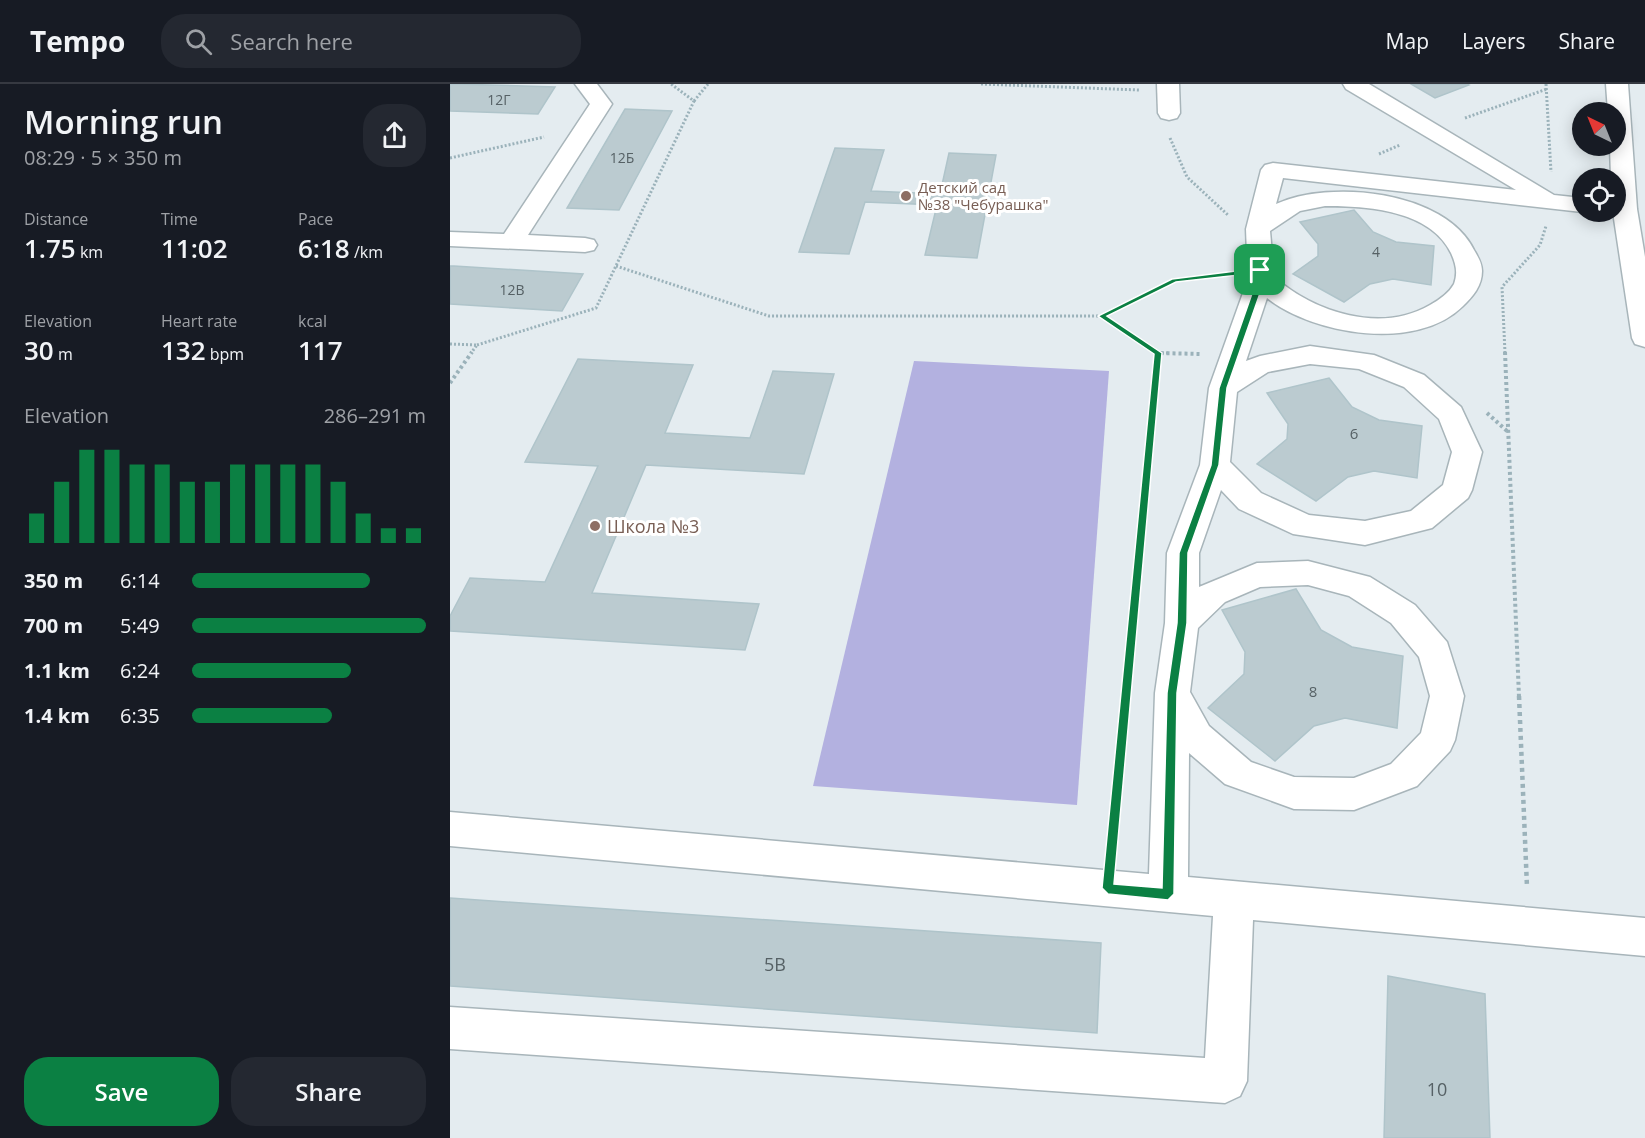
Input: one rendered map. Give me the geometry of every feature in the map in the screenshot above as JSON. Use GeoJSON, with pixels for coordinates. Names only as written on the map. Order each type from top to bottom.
{"type":"FeatureCollection","features":[{"type":"Feature","properties":{"kind":"street"},"geometry":{"type":"LineString","coordinates":[[512,241],[600,104],[586,84]]}},
{"type":"Feature","properties":{"kind":"street"},"geometry":{"type":"LineString","coordinates":[[1354,84],[1553,202]]}},
{"type":"Feature","properties":{"kind":"street"},"geometry":{"type":"LineString","coordinates":[[1617,84],[1619,168]]}},
{"type":"Feature","properties":{"kind":"street"},"geometry":{"type":"LineString","coordinates":[[1168,87],[1169,113]]}},
{"type":"Feature","properties":{"kind":"street"},"geometry":{"type":"LineString","coordinates":[[1168,894],[1172,693],[1182,623],[1183,553],[1215,465],[1223,388],[1260,275],[1258,235],[1273,170],[1572,204]]}},
{"type":"Feature","properties":{"kind":"street"},"geometry":{"type":"LineString","coordinates":[[1258,235],[1277,212],[1304,202],[1337,198],[1372,200],[1406,208],[1436,223],[1458,242],[1468,263],[1467,285],[1453,304],[1427,318],[1392,325],[1353,324],[1315,315],[1283,299],[1260,275]]}},
{"type":"Feature","properties":{"kind":"street"},"geometry":{"type":"LineString","coordinates":[[1623,222],[1645,338]]}},
{"type":"Feature","properties":{"kind":"street"},"geometry":{"type":"LineString","coordinates":[[450,239],[585,245]]}},
{"type":"Feature","properties":{"kind":"street"},"geometry":{"type":"LineString","coordinates":[[1215,465],[1250,501],[1304,526],[1365,533],[1420,520],[1456,490],[1467,452],[1451,414],[1414,381],[1364,361],[1310,355],[1260,365],[1223,388]]}},
{"type":"Feature","properties":{"kind":"street"},"geometry":{"type":"LineString","coordinates":[[1172,693],[1196,737],[1238,773],[1294,793],[1354,794],[1404,775],[1437,740],[1447,696],[1435,652],[1403,614],[1359,586],[1308,573],[1257,575],[1213,593],[1182,623]]}},
{"type":"Feature","properties":{"kind":"street"},"geometry":{"type":"LineString","coordinates":[[450,829],[1645,937]]}},
{"type":"Feature","properties":{"kind":"street"},"geometry":{"type":"LineString","coordinates":[[450,1028],[1225,1081],[1234,900]]}},
{"type":"Feature","properties":{"kind":"path"},"geometry":{"type":"LineString","coordinates":[[694,101],[708,84]]}},
{"type":"Feature","properties":{"kind":"path"},"geometry":{"type":"LineString","coordinates":[[981,84],[1168,87]]}},
{"type":"Feature","properties":{"kind":"path"},"geometry":{"type":"LineString","coordinates":[[1529,927],[1502,287],[1540,245],[1553,202],[1546,84]]}},
{"type":"Feature","properties":{"kind":"path"},"geometry":{"type":"LineString","coordinates":[[1169,113],[1170,142],[1187,177],[1258,235]]}},
{"type":"Feature","properties":{"kind":"path"},"geometry":{"type":"LineString","coordinates":[[450,158],[585,127]]}},
{"type":"Feature","properties":{"kind":"path"},"geometry":{"type":"LineString","coordinates":[[616,266],[769,316],[1101,316],[1174,280],[1260,275]]}},
{"type":"Feature","properties":{"kind":"path"},"geometry":{"type":"LineString","coordinates":[[1101,316],[1158,353],[1235,355]]}},
{"type":"Feature","properties":{"kind":"path"},"geometry":{"type":"LineString","coordinates":[[450,344],[477,345],[450,383]]}},
{"type":"Feature","properties":{"kind":"path"},"geometry":{"type":"LineString","coordinates":[[1108,888],[1158,353]]}},
{"type":"Feature","properties":{"kind":"shaded area"},"geometry":{"type":"Polygon","coordinates":[[[914,361],[1109,371],[1077,805],[813,786],[914,361]]]}},
{"type":"Feature","properties":{"kind":"building"},"geometry":{"type":"Polygon","coordinates":[[[450,84],[555,87],[538,114],[450,111],[450,84]]]}},
{"type":"Feature","properties":{"kind":"building"},"geometry":{"type":"Polygon","coordinates":[[[1411,84],[1467,84],[1469,85],[1435,98],[1411,84]]]}},
{"type":"Feature","properties":{"kind":"building"},"geometry":{"type":"Polygon","coordinates":[[[625,109],[672,111],[619,210],[567,208],[625,109]]]}},
{"type":"Feature","properties":{"kind":"building"},"geometry":{"type":"Polygon","coordinates":[[[835,148],[884,150],[871,191],[940,194],[949,153],[996,155],[977,258],[925,255],[937,205],[865,202],[849,254],[799,252],[835,148]]]}},
{"type":"Feature","properties":{"kind":"building"},"geometry":{"type":"Polygon","coordinates":[[[1354,210],[1373,232],[1396,242],[1434,246],[1431,285],[1393,279],[1370,284],[1344,302],[1293,274],[1318,256],[1318,244],[1300,222],[1354,210]]]}},
{"type":"Feature","properties":{"kind":"building"},"geometry":{"type":"Polygon","coordinates":[[[450,266],[583,274],[562,311],[450,304],[450,266]]]}},
{"type":"Feature","properties":{"kind":"building","name":"Школа №3"},"geometry":{"type":"Polygon","coordinates":[[[578,359],[693,365],[665,433],[750,438],[773,371],[834,374],[804,474],[646,465],[592,593],[759,604],[745,650],[450,631],[450,616],[470,578],[545,582],[598,466],[525,462],[578,359]]]}},
{"type":"Feature","properties":{"kind":"building"},"geometry":{"type":"Polygon","coordinates":[[[1329,378],[1352,407],[1379,420],[1422,426],[1417,478],[1374,471],[1348,477],[1316,501],[1257,464],[1287,439],[1288,424],[1267,393],[1329,378]]]}},
{"type":"Feature","properties":{"kind":"building"},"geometry":{"type":"Polygon","coordinates":[[[1296,589],[1321,630],[1352,647],[1403,656],[1397,728],[1345,718],[1314,726],[1275,761],[1208,708],[1244,674],[1245,652],[1222,610],[1296,589]]]}},
{"type":"Feature","properties":{"kind":"building"},"geometry":{"type":"Polygon","coordinates":[[[450,898],[1101,943],[1097,1033],[450,986],[450,898]]]}},
{"type":"Feature","properties":{"kind":"building"},"geometry":{"type":"Polygon","coordinates":[[[1388,976],[1485,994],[1490,1138],[1384,1138],[1388,976]]]}},
{"type":"Feature","properties":{"kind":"place","name":"Детский сад №38 \"Чебурашка\""},"geometry":{"type":"Point","coordinates":[906,196]}},
{"type":"Feature","properties":{"kind":"place","name":"Школа №3"},"geometry":{"type":"Point","coordinates":[595,526]}},
{"type":"Feature","properties":{"kind":"route"},"geometry":{"type":"LineString","coordinates":[[1260,270],[1261,279],[1223,388],[1215,465],[1183,553],[1182,623],[1172,693],[1168,894],[1108,888],[1158,353],[1101,316],[1174,280],[1260,270]]}}]}
